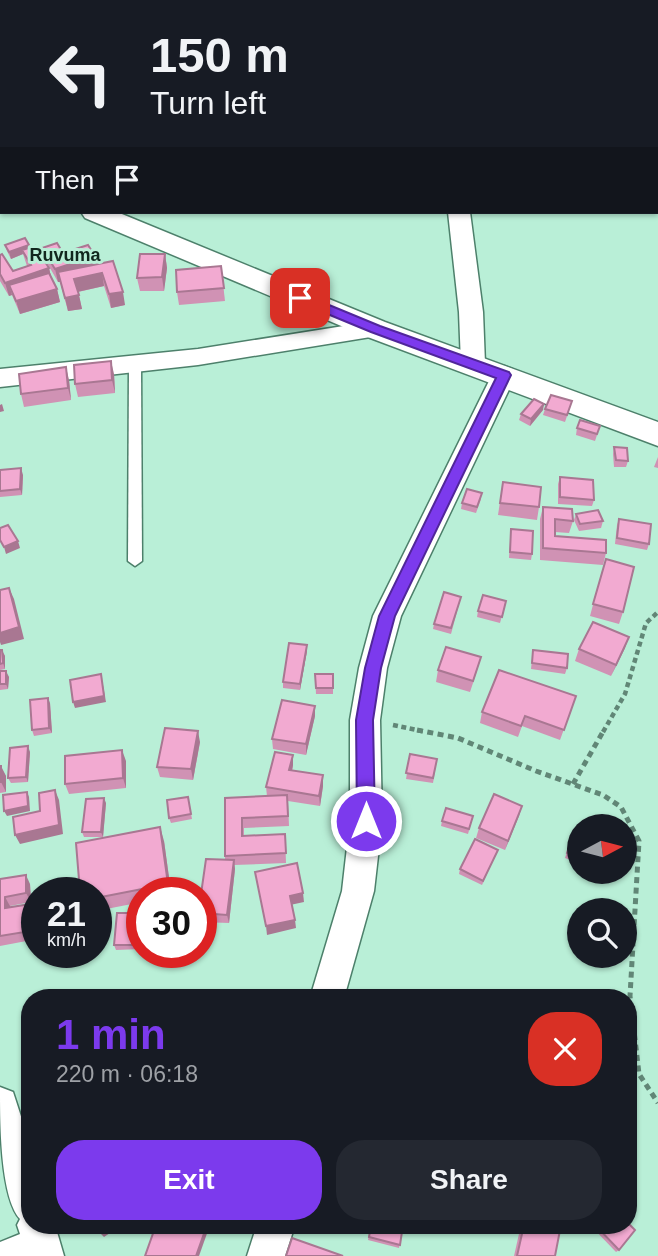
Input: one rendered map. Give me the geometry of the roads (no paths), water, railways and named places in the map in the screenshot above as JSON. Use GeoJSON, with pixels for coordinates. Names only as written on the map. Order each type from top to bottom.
{"type":"FeatureCollection","features":[{"type":"Feature","properties":{"kind":"street"},"geometry":{"type":"LineString","coordinates":[[99,214],[375,329],[658,434]]}},
{"type":"Feature","properties":{"kind":"street"},"geometry":{"type":"LineString","coordinates":[[459,214],[471,312],[473,364]]}},
{"type":"Feature","properties":{"kind":"street"},"geometry":{"type":"LineString","coordinates":[[0,378],[198,357],[375,329]]}},
{"type":"Feature","properties":{"kind":"street"},"geometry":{"type":"LineString","coordinates":[[330,989],[349,929],[364,851],[365,720],[373,668],[387,616],[504,375]]}},
{"type":"Feature","properties":{"kind":"street"},"geometry":{"type":"LineString","coordinates":[[0,1105],[21,1175]]}},
{"type":"Feature","properties":{"kind":"street"},"geometry":{"type":"LineString","coordinates":[[266,1256],[273,1234]]}},
{"type":"Feature","properties":{"kind":"lane"},"geometry":{"type":"LineString","coordinates":[[135,364],[135,561]]}},
{"type":"Feature","properties":{"kind":"district","name":"Ruvuma"},"geometry":{"type":"Point","coordinates":[65,255]}}]}
